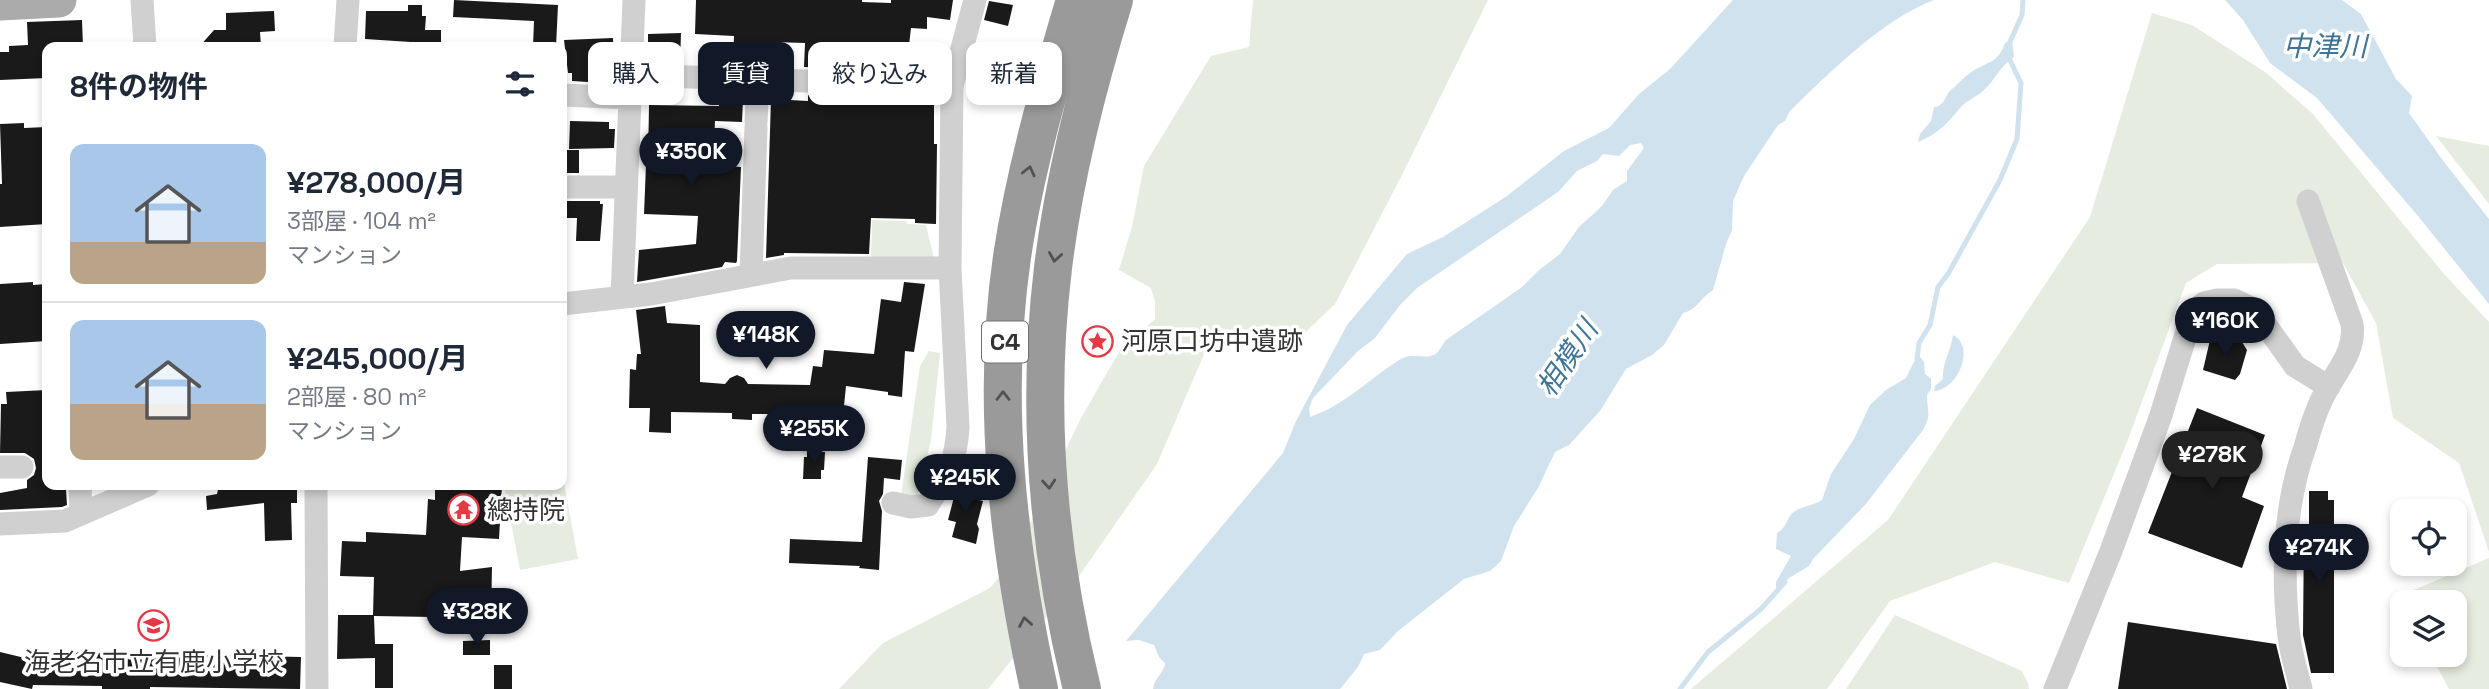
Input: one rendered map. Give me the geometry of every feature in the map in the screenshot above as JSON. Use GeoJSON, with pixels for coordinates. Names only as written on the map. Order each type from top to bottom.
{"type":"FeatureCollection","features":[{"type":"Feature","properties":{"kind":"highway","name":"C4"},"geometry":{"type":"LineString","coordinates":[[1039,689],[1016,576],[1008,509],[1003,441],[1005,340],[1012,259],[1022,201],[1075,0]]}},
{"type":"Feature","properties":{"kind":"highway","name":"C4"},"geometry":{"type":"LineString","coordinates":[[1082,689],[1060,584],[1052,525],[1046,417],[1047,338],[1053,267],[1075,144],[1093,68],[1114,0]]}},
{"type":"Feature","properties":{"kind":"main road"},"geometry":{"type":"LineString","coordinates":[[0,4],[59,0]]}},
{"type":"Feature","properties":{"kind":"street"},"geometry":{"type":"LineString","coordinates":[[142,0],[145,42]]}},
{"type":"Feature","properties":{"kind":"street"},"geometry":{"type":"LineString","coordinates":[[345,42],[348,0]]}},
{"type":"Feature","properties":{"kind":"street"},"geometry":{"type":"LineString","coordinates":[[632,42],[634,0]]}},
{"type":"Feature","properties":{"kind":"street"},"geometry":{"type":"LineString","coordinates":[[952,86],[975,0]]}},
{"type":"Feature","properties":{"kind":"street"},"geometry":{"type":"LineString","coordinates":[[567,95],[588,96]]}},
{"type":"Feature","properties":{"kind":"street"},"geometry":{"type":"LineString","coordinates":[[622,297],[629,105]]}},
{"type":"Feature","properties":{"kind":"street"},"geometry":{"type":"LineString","coordinates":[[751,275],[757,105]]}},
{"type":"Feature","properties":{"kind":"street"},"geometry":{"type":"LineString","coordinates":[[893,503],[911,507],[928,505],[951,468],[957,449],[950,268],[952,105]]}},
{"type":"Feature","properties":{"kind":"street"},"geometry":{"type":"LineString","coordinates":[[567,187],[626,187]]}},
{"type":"Feature","properties":{"kind":"street"},"geometry":{"type":"LineString","coordinates":[[2301,689],[2289,639],[2286,574],[2289,522],[2303,450],[2323,398],[2352,345],[2354,336],[2308,201]]}},
{"type":"Feature","properties":{"kind":"street"},"geometry":{"type":"LineString","coordinates":[[567,303],[622,297],[791,268],[950,268]]}},
{"type":"Feature","properties":{"kind":"street"},"geometry":{"type":"LineString","coordinates":[[2055,689],[2116,539],[2196,310],[2204,303],[2234,300],[2255,310],[2295,366],[2329,387]]}},
{"type":"Feature","properties":{"kind":"street"},"geometry":{"type":"LineString","coordinates":[[80,490],[81,514]]}},
{"type":"Feature","properties":{"kind":"street"},"geometry":{"type":"LineString","coordinates":[[0,524],[65,521],[136,490]]}},
{"type":"Feature","properties":{"kind":"street"},"geometry":{"type":"LineString","coordinates":[[316,490],[317,689]]}},
{"type":"Feature","properties":{"kind":"shaded area"},"geometry":{"type":"Polygon","coordinates":[[[1253,0],[1488,0],[1335,304],[1290,347],[1216,326],[1157,464],[1077,579],[988,689],[839,689],[883,643],[990,588],[1012,561],[1081,418],[1119,352],[1155,319],[1155,301],[1151,288],[1119,270],[1132,227],[1144,166],[1211,56],[1249,47],[1253,0]]]}},
{"type":"Feature","properties":{"kind":"shaded area"},"geometry":{"type":"Polygon","coordinates":[[[2152,13],[2192,25],[2265,72],[2313,114],[2444,274],[2489,322],[2489,552],[2459,463],[2393,418],[2376,323],[2343,263],[2217,264],[2186,283],[2127,442],[2069,583],[1995,562],[1890,601],[1827,689],[1691,689],[1888,520],[2090,217],[2152,13]]]}},
{"type":"Feature","properties":{"kind":"shaded area"},"geometry":{"type":"Polygon","coordinates":[[[2436,136],[2489,146],[2489,204],[2436,136]]]}},
{"type":"Feature","properties":{"kind":"shaded area"},"geometry":{"type":"Polygon","coordinates":[[[872,220],[906,221],[907,224],[926,225],[934,259],[871,261],[872,220]]]}},
{"type":"Feature","properties":{"kind":"shaded area"},"geometry":{"type":"Polygon","coordinates":[[[929,351],[940,353],[931,440],[916,503],[901,496],[920,366],[929,351]]]}},
{"type":"Feature","properties":{"kind":"shaded area"},"geometry":{"type":"Polygon","coordinates":[[[505,490],[565,490],[578,559],[520,570],[505,490]]]}},
{"type":"Feature","properties":{"kind":"shaded area"},"geometry":{"type":"Polygon","coordinates":[[[2489,558],[2489,689],[2449,689],[2437,667],[2467,667],[2467,590],[2414,590],[2447,576],[2467,576],[2467,567],[2489,558]]]}},
{"type":"Feature","properties":{"kind":"shaded area"},"geometry":{"type":"Polygon","coordinates":[[[1895,615],[2022,671],[2029,689],[1846,689],[1895,615]]]}},
{"type":"Feature","properties":{"kind":"water","name":"相模川"},"geometry":{"type":"Polygon","coordinates":[[[1733,0],[1934,0],[1895,20],[1857,48],[1778,125],[1744,176],[1733,201],[1732,230],[1713,290],[1692,309],[1683,313],[1664,345],[1626,369],[1600,411],[1569,445],[1555,452],[1538,488],[1514,526],[1501,561],[1490,571],[1464,579],[1398,631],[1380,650],[1364,654],[1358,667],[1340,689],[1153,689],[1165,663],[1154,645],[1139,640],[1126,641],[1283,453],[1296,421],[1347,325],[1407,254],[1443,237],[1507,196],[1564,151],[1609,128],[1639,94],[1670,69],[1733,0]],[[1641,143],[1630,145],[1619,156],[1603,154],[1597,161],[1577,171],[1558,192],[1417,288],[1375,338],[1358,351],[1313,398],[1309,408],[1310,417],[1347,398],[1401,359],[1437,353],[1446,340],[1522,287],[1560,254],[1579,227],[1602,206],[1613,190],[1627,181],[1627,171],[1644,148],[1641,143]]]}},
{"type":"Feature","properties":{"kind":"water","name":"中津川"},"geometry":{"type":"Polygon","coordinates":[[[2225,0],[2342,0],[2361,14],[2396,79],[2412,96],[2409,113],[2489,219],[2489,304],[2317,98],[2270,63],[2243,20],[2225,0]]]}},
{"type":"Feature","properties":{"kind":"water"},"geometry":{"type":"Polygon","coordinates":[[[2012,40],[2014,57],[1988,86],[1963,105],[1938,131],[1918,142],[1920,134],[1931,121],[1934,107],[1941,105],[1949,91],[1968,75],[1996,58],[2005,43],[2012,40]]]}},
{"type":"Feature","properties":{"kind":"water"},"geometry":{"type":"Polygon","coordinates":[[[1953,335],[1963,348],[1961,367],[1950,383],[1943,389],[1934,391],[1935,386],[1943,379],[1953,335]]]}},
{"type":"Feature","properties":{"kind":"water"},"geometry":{"type":"Polygon","coordinates":[[[1918,354],[1924,362],[1925,374],[1931,379],[1931,389],[1927,395],[1926,425],[1865,505],[1809,566],[1789,578],[1776,591],[1776,582],[1791,556],[1776,549],[1777,533],[1795,511],[1822,500],[1831,474],[1854,439],[1870,405],[1886,390],[1906,378],[1918,354]]]}},
{"type":"Feature","properties":{"kind":"building"},"geometry":{"type":"Polygon","coordinates":[[[454,0],[558,5],[556,42],[533,42],[534,21],[453,17],[454,0]]]}},
{"type":"Feature","properties":{"kind":"building"},"geometry":{"type":"Polygon","coordinates":[[[696,0],[862,0],[891,3],[891,0],[953,0],[950,20],[927,17],[927,29],[911,28],[909,42],[808,42],[808,67],[804,67],[805,43],[734,42],[734,36],[695,34],[696,0]]]}},
{"type":"Feature","properties":{"kind":"building"},"geometry":{"type":"Polygon","coordinates":[[[989,1],[1013,5],[1008,26],[984,20],[989,1]]]}},
{"type":"Feature","properties":{"kind":"building"},"geometry":{"type":"Polygon","coordinates":[[[408,5],[422,5],[422,16],[426,16],[425,30],[441,30],[441,42],[365,39],[366,11],[408,11],[408,5]]]}},
{"type":"Feature","properties":{"kind":"building"},"geometry":{"type":"Polygon","coordinates":[[[274,11],[275,31],[260,32],[261,42],[203,42],[214,30],[226,30],[226,13],[274,11]]]}},
{"type":"Feature","properties":{"kind":"building"},"geometry":{"type":"Polygon","coordinates":[[[82,20],[83,42],[42,42],[42,78],[0,80],[0,52],[9,52],[9,46],[28,45],[27,22],[82,20]]]}},
{"type":"Feature","properties":{"kind":"building"},"geometry":{"type":"Polygon","coordinates":[[[681,33],[681,42],[648,42],[648,34],[681,33]]]}},
{"type":"Feature","properties":{"kind":"building"},"geometry":{"type":"Polygon","coordinates":[[[613,38],[613,42],[588,42],[588,82],[572,81],[572,73],[568,73],[567,42],[564,42],[613,38]]]}},
{"type":"Feature","properties":{"kind":"building"},"geometry":{"type":"Polygon","coordinates":[[[794,100],[808,101],[808,105],[934,105],[934,144],[937,144],[936,224],[915,223],[915,219],[871,218],[869,254],[784,253],[766,258],[771,105],[794,105],[794,100]]]}},
{"type":"Feature","properties":{"kind":"building"},"geometry":{"type":"Polygon","coordinates":[[[649,105],[743,105],[742,122],[715,121],[713,165],[741,167],[737,261],[725,262],[722,267],[637,282],[639,250],[696,244],[698,216],[644,214],[649,105]]]}},
{"type":"Feature","properties":{"kind":"building"},"geometry":{"type":"Polygon","coordinates":[[[570,121],[609,122],[609,129],[615,129],[614,148],[569,149],[570,121]]]}},
{"type":"Feature","properties":{"kind":"building"},"geometry":{"type":"Polygon","coordinates":[[[24,123],[24,128],[42,127],[42,224],[0,227],[0,124],[24,123]]]}},
{"type":"Feature","properties":{"kind":"building"},"geometry":{"type":"Polygon","coordinates":[[[567,150],[579,150],[579,173],[567,173],[567,150]]]}},
{"type":"Feature","properties":{"kind":"building"},"geometry":{"type":"Polygon","coordinates":[[[567,201],[600,201],[600,204],[603,204],[600,241],[576,241],[577,218],[567,218],[567,201]]]}},
{"type":"Feature","properties":{"kind":"building"},"geometry":{"type":"Polygon","coordinates":[[[33,282],[33,285],[42,284],[42,341],[0,344],[0,284],[33,282]]]}},
{"type":"Feature","properties":{"kind":"building"},"geometry":{"type":"Polygon","coordinates":[[[904,282],[925,284],[914,352],[905,351],[902,397],[888,395],[888,392],[846,386],[843,416],[815,414],[814,426],[789,424],[790,414],[752,414],[752,420],[732,419],[732,413],[671,412],[671,433],[649,432],[650,408],[629,408],[630,369],[636,370],[637,354],[641,354],[636,310],[665,306],[667,323],[700,325],[700,382],[725,384],[737,375],[744,378],[748,384],[810,385],[813,366],[822,367],[824,350],[874,354],[881,299],[901,302],[904,282]]]}},
{"type":"Feature","properties":{"kind":"building"},"geometry":{"type":"Polygon","coordinates":[[[2221,335],[2242,342],[2247,350],[2240,374],[2235,380],[2203,370],[2210,340],[2221,335]]]}},
{"type":"Feature","properties":{"kind":"building"},"geometry":{"type":"Polygon","coordinates":[[[42,390],[42,490],[66,490],[67,505],[0,510],[0,493],[27,488],[27,480],[34,475],[36,468],[34,459],[25,453],[0,453],[1,404],[7,404],[6,392],[42,390]]]}},
{"type":"Feature","properties":{"kind":"building"},"geometry":{"type":"Polygon","coordinates":[[[2197,408],[2265,435],[2242,497],[2264,506],[2242,568],[2148,533],[2197,408]]]}},
{"type":"Feature","properties":{"kind":"building"},"geometry":{"type":"Polygon","coordinates":[[[807,451],[825,452],[821,479],[803,479],[804,457],[807,457],[807,451]]]}},
{"type":"Feature","properties":{"kind":"building"},"geometry":{"type":"Polygon","coordinates":[[[868,457],[902,460],[900,480],[884,478],[883,494],[879,501],[882,511],[879,570],[859,568],[860,566],[789,563],[790,539],[862,542],[868,457]]]}},
{"type":"Feature","properties":{"kind":"building"},"geometry":{"type":"Polygon","coordinates":[[[958,482],[974,486],[971,498],[983,501],[977,524],[979,529],[976,544],[952,537],[956,522],[948,520],[958,482]]]}},
{"type":"Feature","properties":{"kind":"building"},"geometry":{"type":"Polygon","coordinates":[[[218,490],[297,490],[297,503],[291,503],[292,540],[265,541],[264,503],[207,510],[206,496],[217,494],[218,490]]]}},
{"type":"Feature","properties":{"kind":"building"},"geometry":{"type":"Polygon","coordinates":[[[435,490],[502,490],[499,539],[462,537],[460,571],[492,567],[491,618],[374,616],[375,644],[393,644],[393,688],[375,688],[375,658],[337,659],[338,615],[373,615],[374,577],[340,576],[342,541],[366,542],[366,532],[426,535],[428,499],[435,500],[435,490]]]}},
{"type":"Feature","properties":{"kind":"building"},"geometry":{"type":"Polygon","coordinates":[[[2309,491],[2328,491],[2328,500],[2334,500],[2334,673],[2311,673],[2303,635],[2304,526],[2309,526],[2309,491]]]}},
{"type":"Feature","properties":{"kind":"building"},"geometry":{"type":"Polygon","coordinates":[[[2128,622],[2276,644],[2287,689],[2118,689],[2128,622]]]}},
{"type":"Feature","properties":{"kind":"building"},"geometry":{"type":"Polygon","coordinates":[[[490,640],[490,655],[463,655],[463,641],[490,640]]]}},
{"type":"Feature","properties":{"kind":"building"},"geometry":{"type":"Polygon","coordinates":[[[0,652],[50,664],[50,652],[301,657],[300,689],[102,689],[102,686],[33,685],[32,689],[0,682],[0,652]]]}},
{"type":"Feature","properties":{"kind":"building"},"geometry":{"type":"Polygon","coordinates":[[[494,665],[512,665],[512,689],[494,689],[494,665]]]}},
{"type":"Feature","properties":{"kind":"waterway"},"geometry":{"type":"LineString","coordinates":[[2009,44],[2022,15],[2023,0]]}},
{"type":"Feature","properties":{"kind":"waterway"},"geometry":{"type":"LineString","coordinates":[[1917,359],[1919,343],[1930,325],[1938,287],[1948,274],[2000,180],[2017,139],[2021,83],[2007,54]]}},
{"type":"Feature","properties":{"kind":"waterway"},"geometry":{"type":"LineString","coordinates":[[1680,689],[1708,652],[1761,609],[1785,582]]}},
{"type":"Feature","properties":{"kind":"place","name":"河原口坊中遺跡"},"geometry":{"type":"Point","coordinates":[1098,341]}},
{"type":"Feature","properties":{"kind":"place","name":"總持院"},"geometry":{"type":"Point","coordinates":[464,510]}},
{"type":"Feature","properties":{"kind":"place","name":"海老名市立有鹿小学校"},"geometry":{"type":"Point","coordinates":[154,626]}}]}
